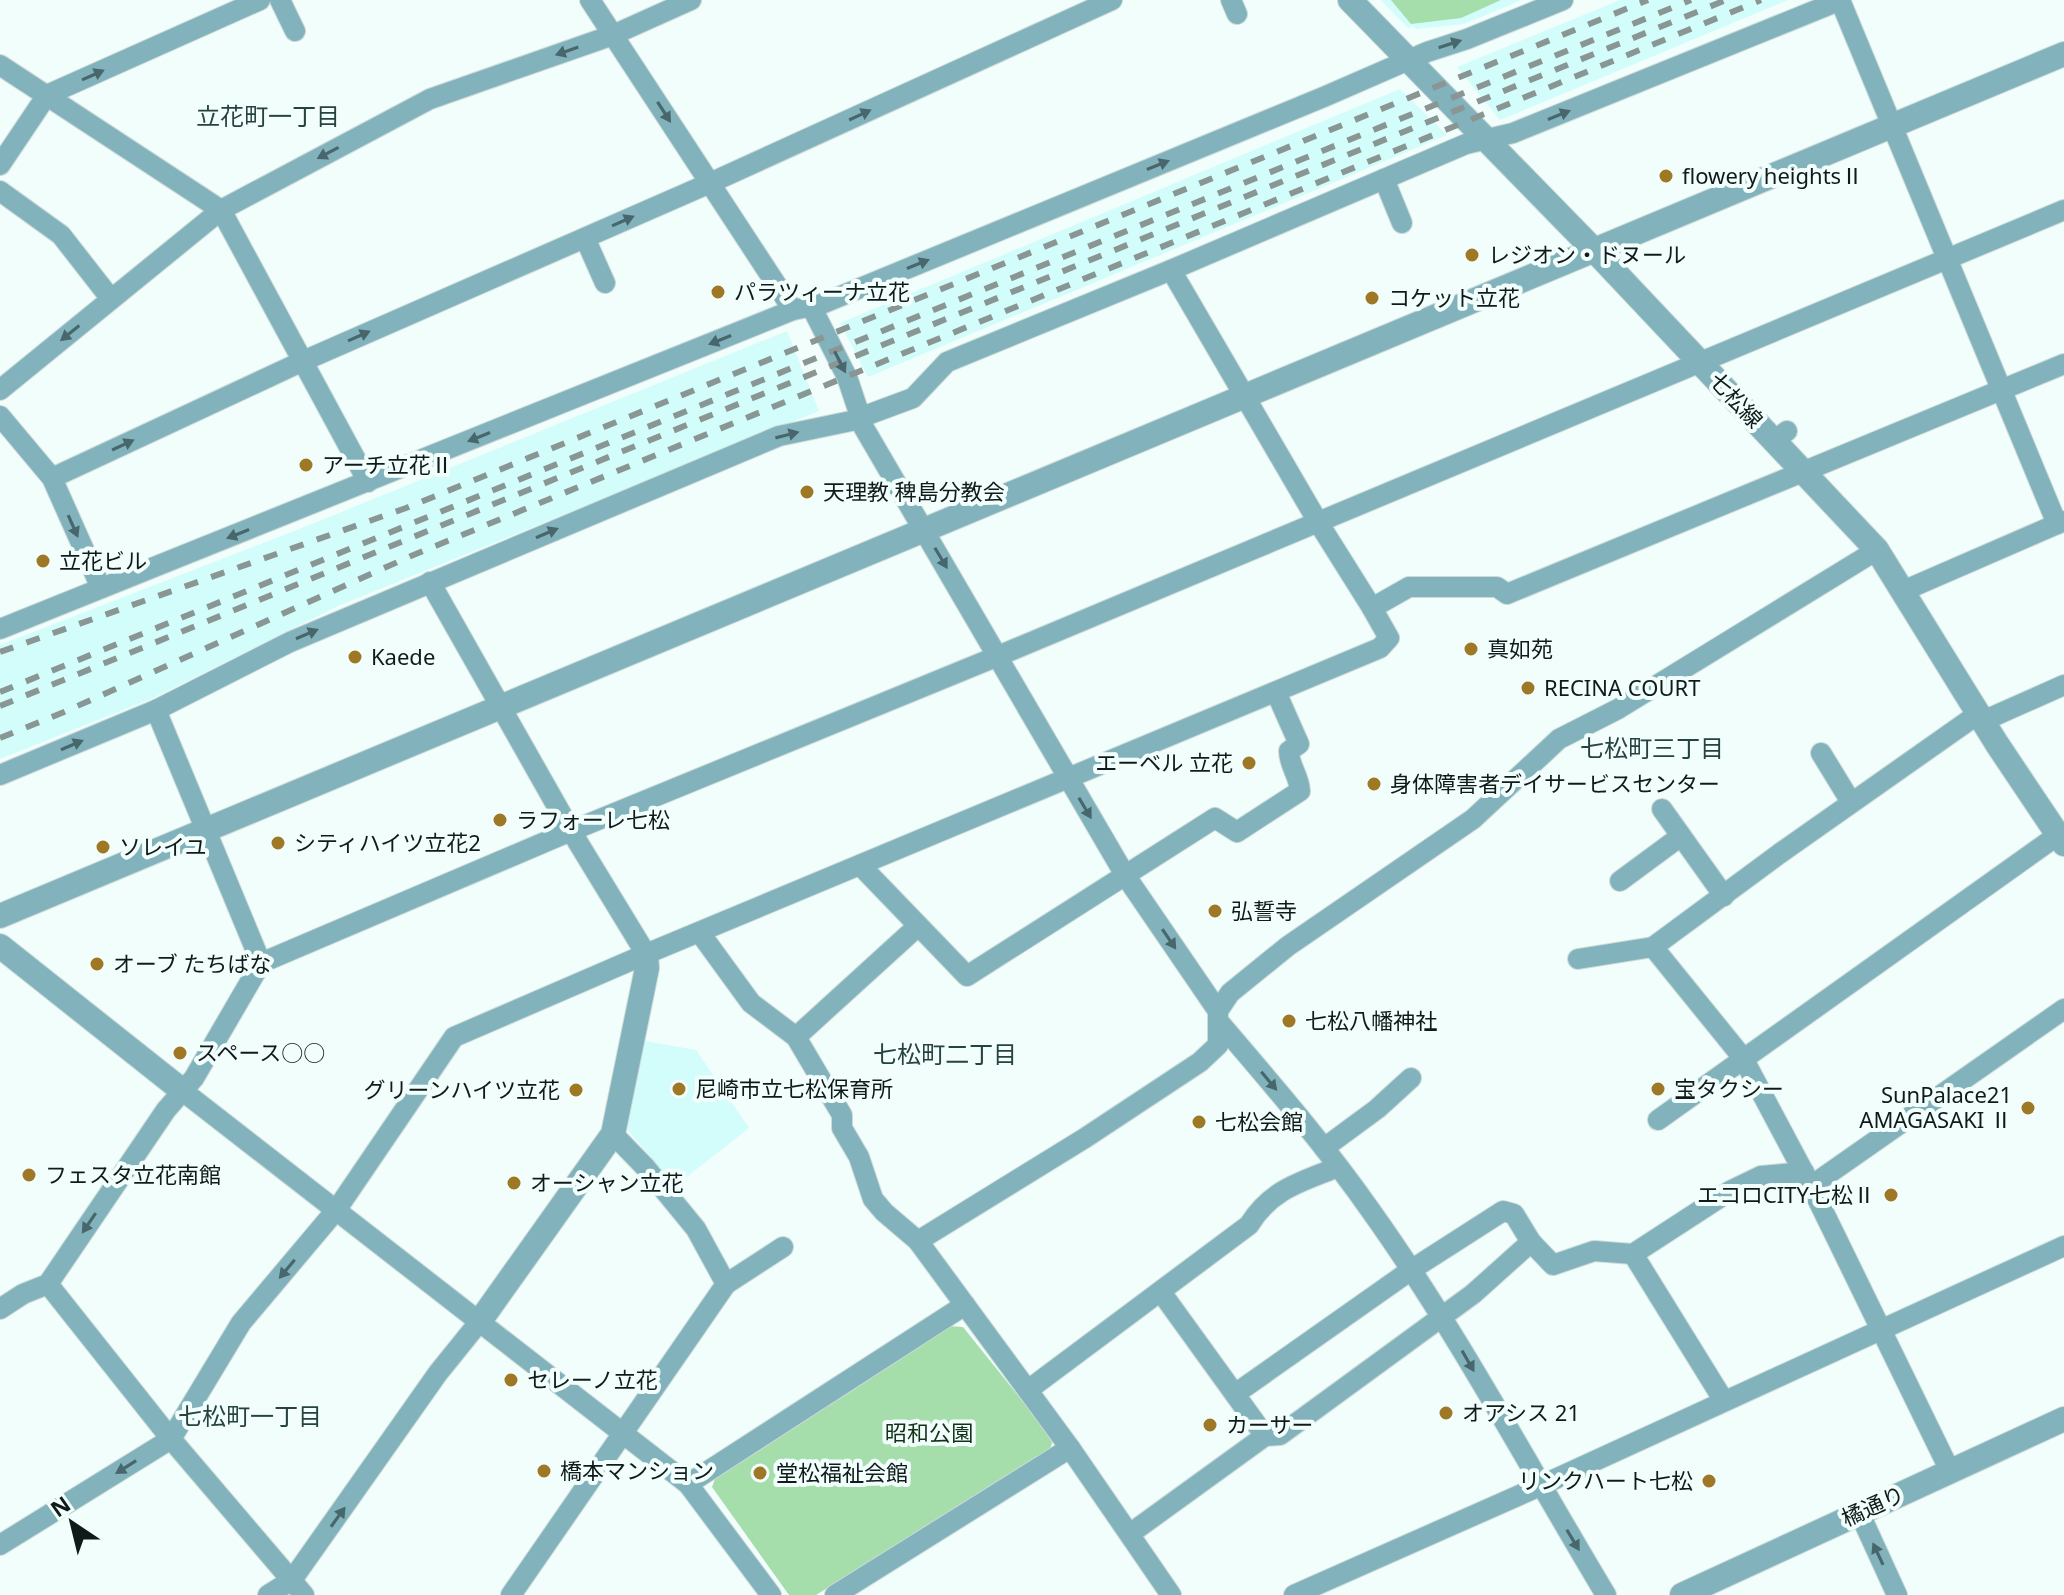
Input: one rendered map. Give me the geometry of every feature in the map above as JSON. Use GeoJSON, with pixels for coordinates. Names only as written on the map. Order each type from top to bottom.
{"type":"FeatureCollection","features":[{"type":"Feature","properties":{"kind":"street"},"geometry":{"type":"LineString","coordinates":[[0,165],[47,95],[260,0]]}},
{"type":"Feature","properties":{"kind":"street"},"geometry":{"type":"LineString","coordinates":[[280,0],[295,31]]}},
{"type":"Feature","properties":{"kind":"street"},"geometry":{"type":"LineString","coordinates":[[590,0],[710,183],[802,309],[847,377],[864,428],[1125,875],[1218,1016],[1324,1148],[1442,1316],[1606,1595]]}},
{"type":"Feature","properties":{"kind":"street"},"geometry":{"type":"LineString","coordinates":[[0,390],[221,210],[430,99],[613,35],[691,0]]}},
{"type":"Feature","properties":{"kind":"street"},"geometry":{"type":"LineString","coordinates":[[52,478],[301,362],[710,183],[1112,0]]}},
{"type":"Feature","properties":{"kind":"street","name":"七松線"},"geometry":{"type":"LineString","coordinates":[[1350,0],[1701,363],[1781,436],[1804,472],[1877,550],[2061,840]]}},
{"type":"Feature","properties":{"kind":"street"},"geometry":{"type":"LineString","coordinates":[[0,629],[802,309],[1408,60],[1563,0]]}},
{"type":"Feature","properties":{"kind":"street"},"geometry":{"type":"LineString","coordinates":[[0,775],[156,710],[290,642],[779,436],[862,418],[913,398],[947,362],[1466,144],[1513,133],[1840,0],[1946,259],[2060,523],[1903,591]]}},
{"type":"Feature","properties":{"kind":"street"},"geometry":{"type":"LineString","coordinates":[[0,916],[2064,54]]}},
{"type":"Feature","properties":{"kind":"street"},"geometry":{"type":"LineString","coordinates":[[0,65],[221,210],[368,482]]}},
{"type":"Feature","properties":{"kind":"street"},"geometry":{"type":"LineString","coordinates":[[1384,179],[1402,223]]}},
{"type":"Feature","properties":{"kind":"street"},"geometry":{"type":"LineString","coordinates":[[0,191],[61,235],[111,299]]}},
{"type":"Feature","properties":{"kind":"street"},"geometry":{"type":"LineString","coordinates":[[0,1309],[23,1294],[48,1284],[166,1110],[184,1092],[261,963],[2064,210]]}},
{"type":"Feature","properties":{"kind":"street"},"geometry":{"type":"LineString","coordinates":[[585,238],[605,283]]}},
{"type":"Feature","properties":{"kind":"street"},"geometry":{"type":"LineString","coordinates":[[0,1545],[171,1439],[241,1323],[337,1209],[454,1037],[1380,648],[1389,638],[1171,270]]}},
{"type":"Feature","properties":{"kind":"street"},"geometry":{"type":"LineString","coordinates":[[1372,608],[1409,587],[1497,587],[1507,594],[2064,364]]}},
{"type":"Feature","properties":{"kind":"street"},"geometry":{"type":"LineString","coordinates":[[0,416],[52,478],[101,588]]}},
{"type":"Feature","properties":{"kind":"street"},"geometry":{"type":"LineString","coordinates":[[918,1241],[1085,1138],[1200,1062],[1218,1045],[1218,1016],[1230,993],[1288,946],[1473,819],[1559,739],[1618,709],[1877,550]]}},
{"type":"Feature","properties":{"kind":"street"},"geometry":{"type":"LineString","coordinates":[[268,1595],[298,1588],[438,1373],[480,1321],[613,1134],[647,968],[646,954],[571,831],[430,582]]}},
{"type":"Feature","properties":{"kind":"street"},"geometry":{"type":"LineString","coordinates":[[1578,959],[1653,947],[1851,802],[1981,717],[2064,685]]}},
{"type":"Feature","properties":{"kind":"street"},"geometry":{"type":"LineString","coordinates":[[860,865],[967,976],[1215,818],[1237,832],[1300,791],[1299,777],[1289,762],[1289,751],[1299,744],[1276,692]]}},
{"type":"Feature","properties":{"kind":"street"},"geometry":{"type":"LineString","coordinates":[[156,710],[261,963]]}},
{"type":"Feature","properties":{"kind":"street"},"geometry":{"type":"LineString","coordinates":[[1821,753],[1851,802]]}},
{"type":"Feature","properties":{"kind":"street"},"geometry":{"type":"LineString","coordinates":[[1662,809],[1724,896]]}},
{"type":"Feature","properties":{"kind":"street"},"geometry":{"type":"LineString","coordinates":[[1620,881],[1681,836]]}},
{"type":"Feature","properties":{"kind":"street"},"geometry":{"type":"LineString","coordinates":[[1658,1120],[1743,1058],[2061,840]]}},
{"type":"Feature","properties":{"kind":"street"},"geometry":{"type":"LineString","coordinates":[[796,1037],[918,926]]}},
{"type":"Feature","properties":{"kind":"street"},"geometry":{"type":"LineString","coordinates":[[700,933],[751,1003],[796,1037],[842,1115],[842,1128],[859,1157],[873,1199],[918,1241],[1131,1533],[1171,1595]]}},
{"type":"Feature","properties":{"kind":"street"},"geometry":{"type":"LineString","coordinates":[[0,946],[688,1484],[771,1595]]}},
{"type":"Feature","properties":{"kind":"street"},"geometry":{"type":"LineString","coordinates":[[1653,947],[1743,1058],[1808,1179],[1950,1471]]}},
{"type":"Feature","properties":{"kind":"street"},"geometry":{"type":"LineString","coordinates":[[1235,1394],[1411,1270],[1503,1211],[1514,1214],[1531,1242],[1553,1265],[1594,1251],[1633,1254],[1730,1191],[1761,1176],[1808,1179],[2064,1009]]}},
{"type":"Feature","properties":{"kind":"street"},"geometry":{"type":"LineString","coordinates":[[1324,1148],[1377,1109],[1411,1078]]}},
{"type":"Feature","properties":{"kind":"street"},"geometry":{"type":"LineString","coordinates":[[613,1134],[646,1168],[696,1229],[726,1284]]}},
{"type":"Feature","properties":{"kind":"street"},"geometry":{"type":"LineString","coordinates":[[1028,1390],[1249,1225],[1259,1209],[1282,1189],[1338,1167]]}},
{"type":"Feature","properties":{"kind":"street"},"geometry":{"type":"LineString","coordinates":[[1131,1533],[1265,1436],[1280,1435],[1473,1294],[1531,1242]]}},
{"type":"Feature","properties":{"kind":"street"},"geometry":{"type":"LineString","coordinates":[[1294,1595],[2064,1246]]}},
{"type":"Feature","properties":{"kind":"street"},"geometry":{"type":"LineString","coordinates":[[511,1595],[726,1284],[783,1247]]}},
{"type":"Feature","properties":{"kind":"street"},"geometry":{"type":"LineString","coordinates":[[1633,1254],[1724,1401]]}},
{"type":"Feature","properties":{"kind":"street"},"geometry":{"type":"LineString","coordinates":[[48,1284],[171,1439],[298,1588]]}},
{"type":"Feature","properties":{"kind":"street"},"geometry":{"type":"LineString","coordinates":[[1161,1292],[1265,1436]]}},
{"type":"Feature","properties":{"kind":"street"},"geometry":{"type":"LineString","coordinates":[[688,1484],[965,1305]]}},
{"type":"Feature","properties":{"kind":"street","name":"橘通り"},"geometry":{"type":"LineString","coordinates":[[1682,1595],[2064,1419]]}},
{"type":"Feature","properties":{"kind":"street"},"geometry":{"type":"LineString","coordinates":[[835,1595],[1070,1448]]}},
{"type":"Feature","properties":{"kind":"street"},"geometry":{"type":"LineString","coordinates":[[1859,1512],[1897,1595]]}},
{"type":"Feature","properties":{"kind":"shaded area"},"geometry":{"type":"Polygon","coordinates":[[[1381,0],[1522,0],[1464,24],[1416,29],[1413,26],[1408,28],[1381,0]]]}},
{"type":"Feature","properties":{"kind":"shaded area"},"geometry":{"type":"Polygon","coordinates":[[[1620,0],[1788,0],[1500,120],[1457,67],[1620,0]]]}},
{"type":"Feature","properties":{"kind":"shaded area"},"geometry":{"type":"Polygon","coordinates":[[[1400,89],[1447,135],[868,377],[840,323],[1400,89]]]}},
{"type":"Feature","properties":{"kind":"shaded area"},"geometry":{"type":"Polygon","coordinates":[[[787,331],[819,411],[338,606],[153,698],[0,759],[0,645],[307,526],[787,331]]]}},
{"type":"Feature","properties":{"kind":"shaded area","name":"尼崎市立七松保育所"},"geometry":{"type":"Polygon","coordinates":[[[645,1041],[696,1050],[749,1128],[675,1186],[627,1129],[645,1041]]]}},
{"type":"Feature","properties":{"kind":"green space"},"geometry":{"type":"Polygon","coordinates":[[[1391,0],[1501,0],[1461,18],[1411,24],[1391,0]]]}},
{"type":"Feature","properties":{"kind":"green space","name":"昭和公園"},"geometry":{"type":"Polygon","coordinates":[[[949,1326],[963,1327],[1053,1439],[1050,1450],[816,1595],[789,1595],[712,1487],[716,1476],[949,1326]]]}},
{"type":"Feature","properties":{"kind":"railway"},"geometry":{"type":"LineString","coordinates":[[0,652],[406,508],[1648,0]]}},
{"type":"Feature","properties":{"kind":"railway"},"geometry":{"type":"LineString","coordinates":[[0,692],[1691,0]]}},
{"type":"Feature","properties":{"kind":"railway"},"geometry":{"type":"LineString","coordinates":[[0,706],[1726,0]]}},
{"type":"Feature","properties":{"kind":"railway"},"geometry":{"type":"LineString","coordinates":[[0,738],[411,556],[1761,0]]}},
{"type":"Feature","properties":{"kind":"place","name":"flowery heightsⅡ"},"geometry":{"type":"Point","coordinates":[1666,176]}},
{"type":"Feature","properties":{"kind":"place","name":"レジオン・ドヌール"},"geometry":{"type":"Point","coordinates":[1472,255]}},
{"type":"Feature","properties":{"kind":"place","name":"パラツィーナ立花"},"geometry":{"type":"Point","coordinates":[718,292]}},
{"type":"Feature","properties":{"kind":"place","name":"コケット立花"},"geometry":{"type":"Point","coordinates":[1372,298]}},
{"type":"Feature","properties":{"kind":"place","name":"アーチ立花Ⅱ"},"geometry":{"type":"Point","coordinates":[306,465]}},
{"type":"Feature","properties":{"kind":"place","name":"天理教 稗島分教会"},"geometry":{"type":"Point","coordinates":[807,492]}},
{"type":"Feature","properties":{"kind":"place","name":"立花ビル"},"geometry":{"type":"Point","coordinates":[43,561]}},
{"type":"Feature","properties":{"kind":"place","name":"真如苑"},"geometry":{"type":"Point","coordinates":[1471,649]}},
{"type":"Feature","properties":{"kind":"place","name":"Kaede"},"geometry":{"type":"Point","coordinates":[355,657]}},
{"type":"Feature","properties":{"kind":"place","name":"RECINA COURT"},"geometry":{"type":"Point","coordinates":[1528,688]}},
{"type":"Feature","properties":{"kind":"place","name":"エーベル 立花"},"geometry":{"type":"Point","coordinates":[1249,763]}},
{"type":"Feature","properties":{"kind":"place","name":"身体障害者デイサービスセンター"},"geometry":{"type":"Point","coordinates":[1374,784]}},
{"type":"Feature","properties":{"kind":"place","name":"ラフォーレ七松"},"geometry":{"type":"Point","coordinates":[500,820]}},
{"type":"Feature","properties":{"kind":"place","name":"シティハイツ立花2"},"geometry":{"type":"Point","coordinates":[278,843]}},
{"type":"Feature","properties":{"kind":"place","name":"ソレイユ"},"geometry":{"type":"Point","coordinates":[103,847]}},
{"type":"Feature","properties":{"kind":"place","name":"弘誓寺"},"geometry":{"type":"Point","coordinates":[1215,911]}},
{"type":"Feature","properties":{"kind":"place","name":"オーブ たちばな"},"geometry":{"type":"Point","coordinates":[97,964]}},
{"type":"Feature","properties":{"kind":"place","name":"七松八幡神社"},"geometry":{"type":"Point","coordinates":[1289,1021]}},
{"type":"Feature","properties":{"kind":"place","name":"スペース○○"},"geometry":{"type":"Point","coordinates":[180,1053]}},
{"type":"Feature","properties":{"kind":"place","name":"尼崎市立七松保育所"},"geometry":{"type":"Point","coordinates":[679,1089]}},
{"type":"Feature","properties":{"kind":"place","name":"宝タクシー"},"geometry":{"type":"Point","coordinates":[1658,1089]}},
{"type":"Feature","properties":{"kind":"place","name":"グリーンハイツ立花"},"geometry":{"type":"Point","coordinates":[576,1090]}},
{"type":"Feature","properties":{"kind":"place","name":"SunPalace21 AMAGASAKI Ⅱ"},"geometry":{"type":"Point","coordinates":[2028,1108]}},
{"type":"Feature","properties":{"kind":"place","name":"七松会館"},"geometry":{"type":"Point","coordinates":[1199,1122]}},
{"type":"Feature","properties":{"kind":"place","name":"フェスタ立花南館"},"geometry":{"type":"Point","coordinates":[29,1175]}},
{"type":"Feature","properties":{"kind":"place","name":"オーシャン立花"},"geometry":{"type":"Point","coordinates":[514,1183]}},
{"type":"Feature","properties":{"kind":"place","name":"エコロCITY七松Ⅱ"},"geometry":{"type":"Point","coordinates":[1891,1195]}},
{"type":"Feature","properties":{"kind":"place","name":"セレーノ立花"},"geometry":{"type":"Point","coordinates":[511,1380]}},
{"type":"Feature","properties":{"kind":"place","name":"オアシス 21"},"geometry":{"type":"Point","coordinates":[1446,1413]}},
{"type":"Feature","properties":{"kind":"place","name":"カーサー"},"geometry":{"type":"Point","coordinates":[1210,1425]}},
{"type":"Feature","properties":{"kind":"place","name":"橋本マンション"},"geometry":{"type":"Point","coordinates":[544,1471]}},
{"type":"Feature","properties":{"kind":"place","name":"堂松福祉会館"},"geometry":{"type":"Point","coordinates":[760,1473]}},
{"type":"Feature","properties":{"kind":"place","name":"リンクハート七松"},"geometry":{"type":"Point","coordinates":[1709,1481]}},
{"type":"Feature","properties":{"kind":"district","name":"立花町一丁目"},"geometry":{"type":"Point","coordinates":[268,117]}},
{"type":"Feature","properties":{"kind":"district","name":"七松町三丁目"},"geometry":{"type":"Point","coordinates":[1652,749]}},
{"type":"Feature","properties":{"kind":"district","name":"七松町二丁目"},"geometry":{"type":"Point","coordinates":[945,1055]}},
{"type":"Feature","properties":{"kind":"district","name":"七松町一丁目"},"geometry":{"type":"Point","coordinates":[250,1417]}}]}
